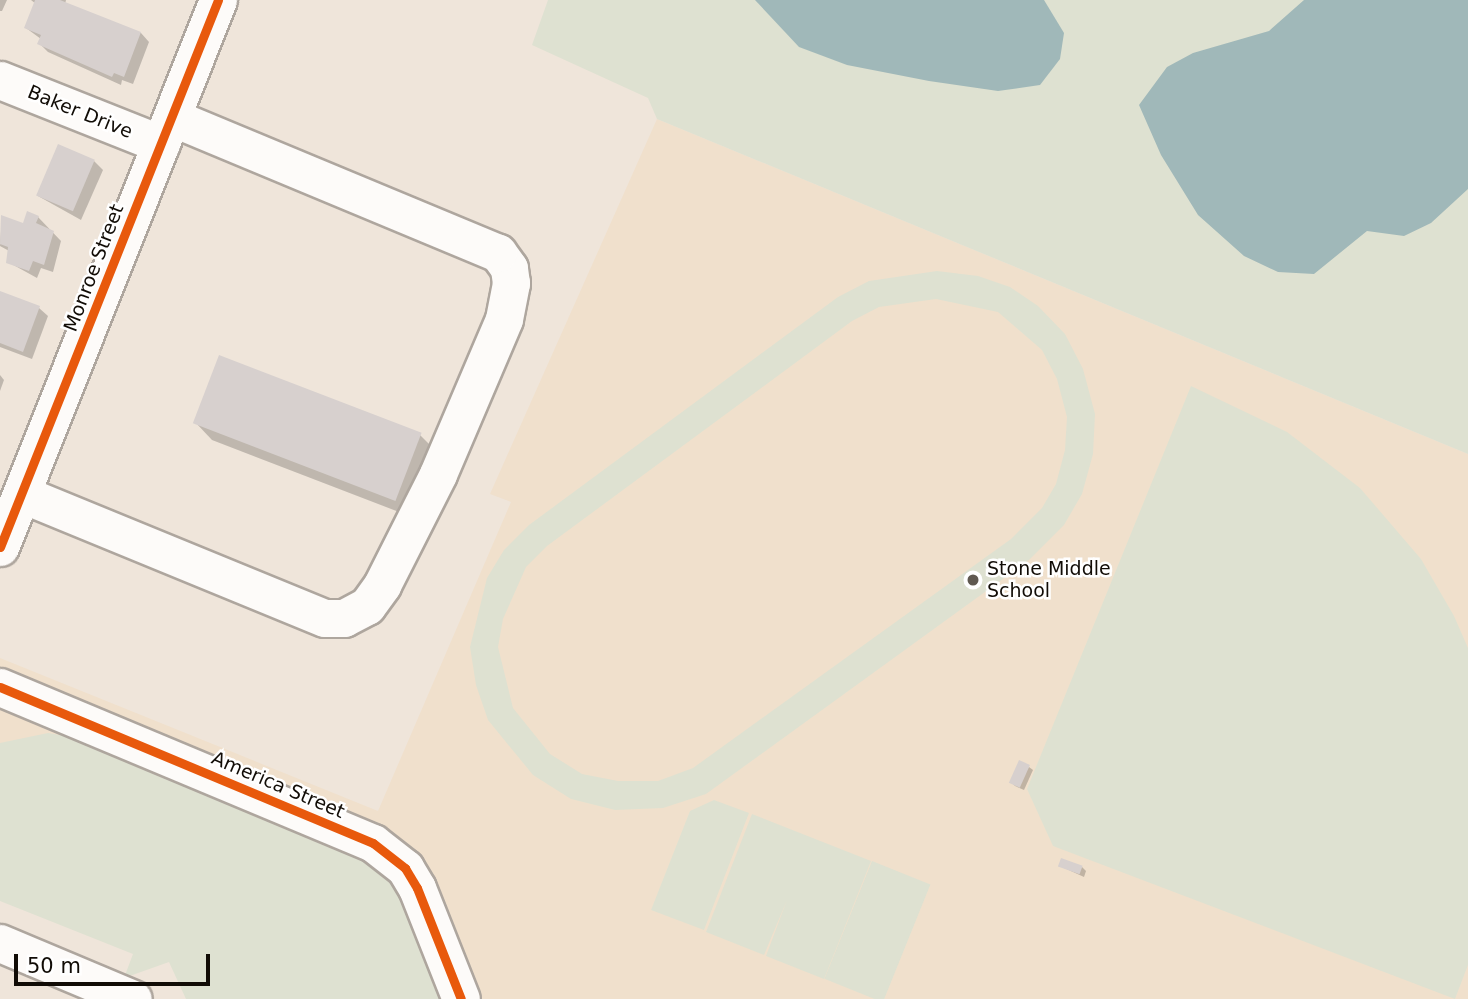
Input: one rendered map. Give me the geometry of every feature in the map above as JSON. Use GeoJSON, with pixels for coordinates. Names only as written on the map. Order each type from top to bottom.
{"type":"FeatureCollection","features":[{"type":"Feature","properties":{"kind":"street","name":"Monroe Street"},"geometry":{"type":"LineString","coordinates":[[0,548],[16,485],[166,131],[218,0]]}},
{"type":"Feature","properties":{"kind":"street","name":"Baker Drive"},"geometry":{"type":"LineString","coordinates":[[0,80],[166,131],[454,235],[498,253],[509,268],[504,319],[438,474],[367,606],[344,618],[325,618],[16,485]]}},
{"type":"Feature","properties":{"kind":"street","name":"America Street"},"geometry":{"type":"LineString","coordinates":[[0,687],[373,843],[405,868],[417,888],[461,999]]}},
{"type":"Feature","properties":{"kind":"street"},"geometry":{"type":"LineString","coordinates":[[0,943],[133,999]]}},
{"type":"Feature","properties":{"kind":"shaded area","name":"Stone Middle School"},"geometry":{"type":"Polygon","coordinates":[[[657,119],[1468,454],[1468,999],[224,999],[0,831],[0,658],[378,811],[511,502],[490,494],[657,119]]]}},
{"type":"Feature","properties":{"kind":"green space"},"geometry":{"type":"Polygon","coordinates":[[[548,0],[1468,0],[1468,454],[657,119],[648,98],[532,45],[548,0]]]}},
{"type":"Feature","properties":{"kind":"green space"},"geometry":{"type":"Polygon","coordinates":[[[937,271],[978,276],[1010,287],[1038,306],[1065,334],[1083,369],[1095,414],[1093,454],[1082,494],[1064,525],[1029,560],[706,794],[663,808],[615,810],[571,799],[533,775],[488,720],[476,685],[470,647],[487,578],[504,550],[529,525],[838,297],[869,281],[937,271]],[[936,299],[879,307],[852,321],[547,546],[526,567],[503,619],[498,647],[513,708],[550,754],[582,774],[618,781],[658,781],[693,768],[1011,539],[1042,508],[1056,484],[1065,450],[1067,417],[1057,379],[1042,350],[998,312],[936,299]]]}},
{"type":"Feature","properties":{"kind":"green space"},"geometry":{"type":"Polygon","coordinates":[[[1191,386],[1287,432],[1360,488],[1421,559],[1454,616],[1468,648],[1468,965],[1455,999],[1053,846],[1027,789],[1191,386]]]}},
{"type":"Feature","properties":{"kind":"green space"},"geometry":{"type":"Polygon","coordinates":[[[48,733],[82,739],[368,858],[399,889],[445,999],[186,999],[169,962],[124,978],[133,954],[0,901],[0,743],[48,733]]]}},
{"type":"Feature","properties":{"kind":"green space"},"geometry":{"type":"Polygon","coordinates":[[[714,800],[749,813],[704,930],[651,910],[690,811],[714,800]]]}},
{"type":"Feature","properties":{"kind":"green space"},"geometry":{"type":"Polygon","coordinates":[[[752,814],[871,861],[824,979],[766,956],[787,900],[764,955],[706,932],[752,814]]]}},
{"type":"Feature","properties":{"kind":"green space"},"geometry":{"type":"Polygon","coordinates":[[[872,861],[930,885],[884,999],[875,999],[824,979],[872,861]]]}},
{"type":"Feature","properties":{"kind":"water"},"geometry":{"type":"Polygon","coordinates":[[[755,0],[1044,0],[1064,33],[1060,59],[1040,85],[998,91],[847,65],[799,47],[755,0]]]}},
{"type":"Feature","properties":{"kind":"water"},"geometry":{"type":"Polygon","coordinates":[[[1304,0],[1468,0],[1468,189],[1431,223],[1404,236],[1367,231],[1314,274],[1278,272],[1244,256],[1198,215],[1161,155],[1139,105],[1167,67],[1193,53],[1269,31],[1304,0]]]}},
{"type":"Feature","properties":{"kind":"building"},"geometry":{"type":"Polygon","coordinates":[[[35,0],[60,0],[141,32],[124,77],[114,73],[112,77],[37,44],[41,35],[24,28],[35,0]]]}},
{"type":"Feature","properties":{"kind":"building"},"geometry":{"type":"Polygon","coordinates":[[[58,144],[95,160],[73,211],[36,196],[58,144]]]}},
{"type":"Feature","properties":{"kind":"building"},"geometry":{"type":"Polygon","coordinates":[[[27,211],[39,216],[36,223],[54,231],[44,265],[33,261],[29,271],[6,263],[8,247],[0,244],[1,215],[23,223],[27,211]]]}},
{"type":"Feature","properties":{"kind":"building"},"geometry":{"type":"Polygon","coordinates":[[[0,291],[40,306],[23,352],[0,343],[0,291]]]}},
{"type":"Feature","properties":{"kind":"building"},"geometry":{"type":"Polygon","coordinates":[[[219,355],[422,433],[395,501],[193,423],[219,355]]]}},
{"type":"Feature","properties":{"kind":"building"},"geometry":{"type":"Polygon","coordinates":[[[1019,760],[1030,765],[1020,788],[1009,783],[1019,760]]]}},
{"type":"Feature","properties":{"kind":"building"},"geometry":{"type":"Polygon","coordinates":[[[1061,858],[1083,866],[1080,874],[1058,866],[1061,858]]]}},
{"type":"Feature","properties":{"kind":"cycle path"},"geometry":{"type":"LineString","coordinates":[[0,547],[218,0]]}},
{"type":"Feature","properties":{"kind":"cycle path"},"geometry":{"type":"LineString","coordinates":[[0,687],[373,843],[405,868],[417,888],[461,999]]}},
{"type":"Feature","properties":{"kind":"place","name":"Stone Middle School"},"geometry":{"type":"Point","coordinates":[973,580]}}]}
